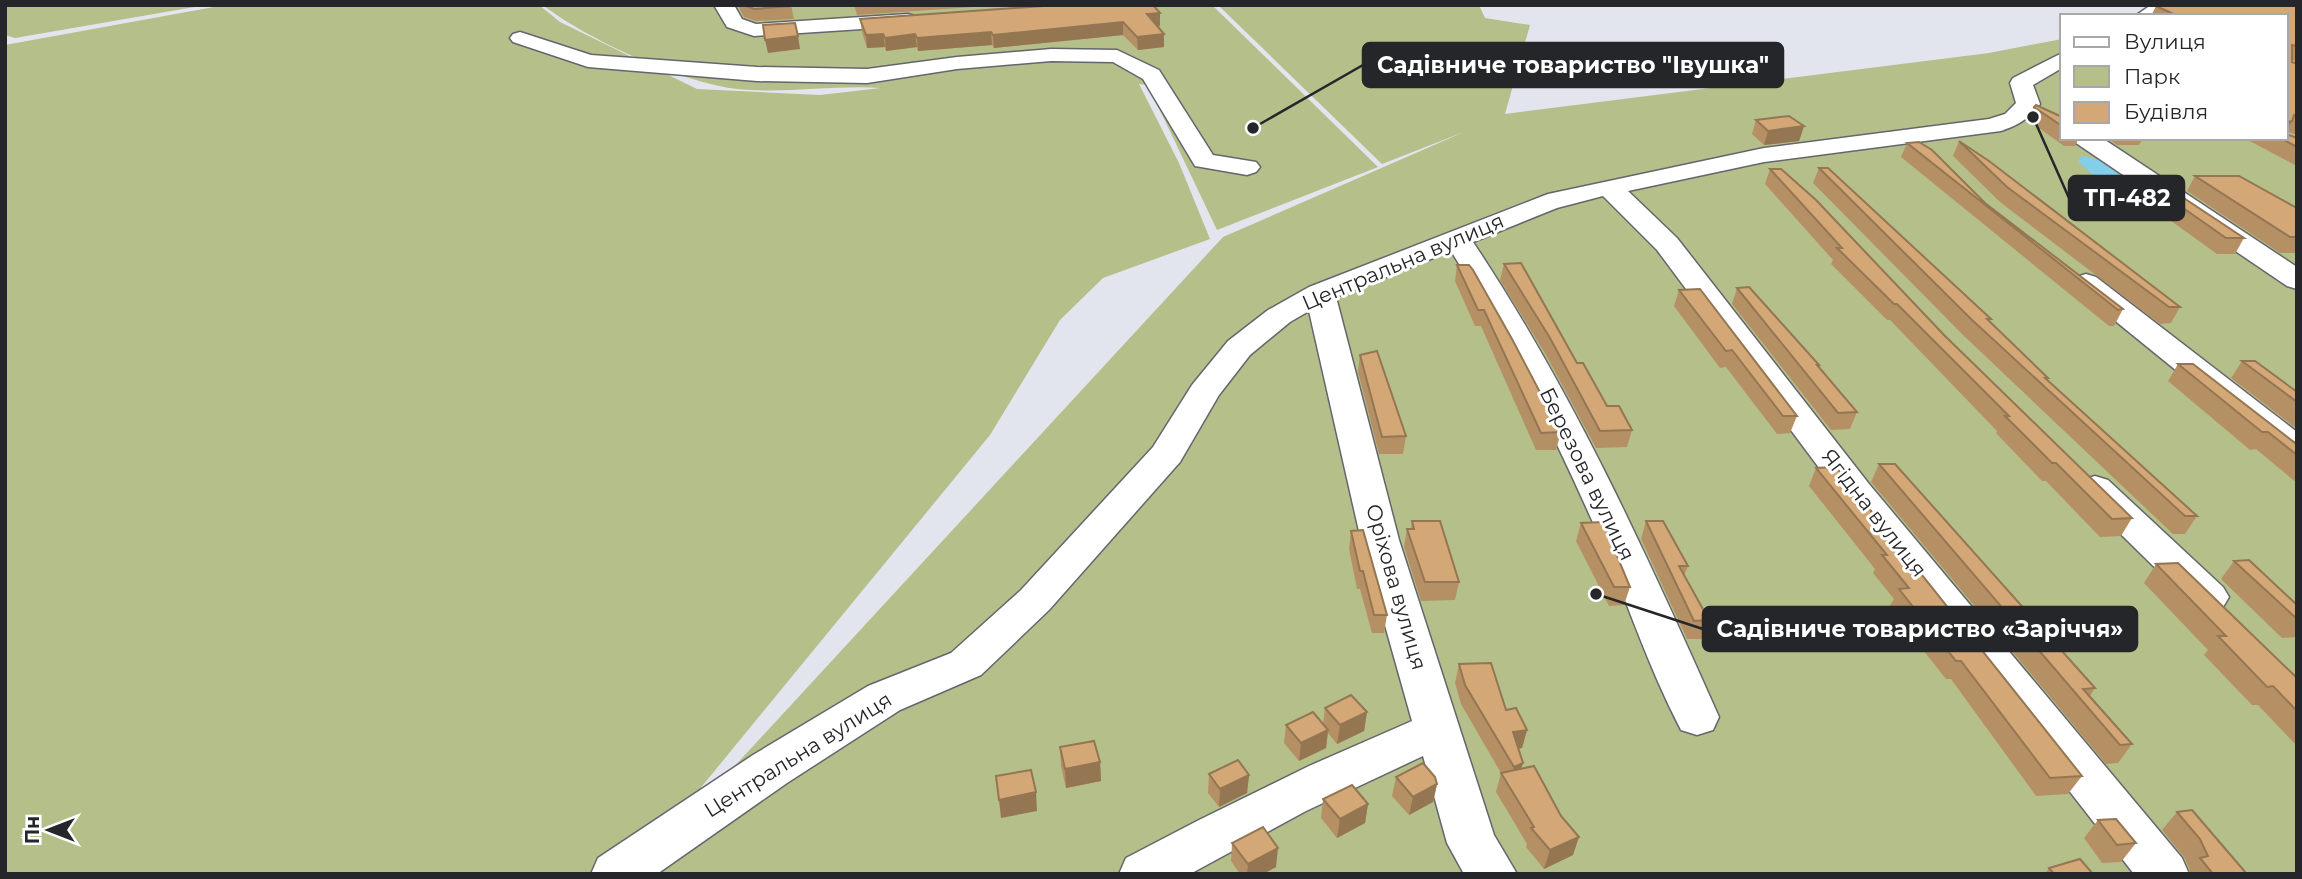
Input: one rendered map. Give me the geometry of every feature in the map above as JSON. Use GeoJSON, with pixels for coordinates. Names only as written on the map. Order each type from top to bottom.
{"type":"FeatureCollection","features":[{"type":"Feature","properties":{"kind":"street"},"geometry":{"type":"LineString","coordinates":[[724,5],[734,23],[754,30],[935,18]]}},
{"type":"Feature","properties":{"kind":"street"},"geometry":{"type":"LineString","coordinates":[[520,38],[588,61],[757,74],[867,76],[957,63],[1051,55],[1117,56],[1150,75],[1204,161],[1247,167]]}},
{"type":"Feature","properties":{"kind":"street","name":"Центральна вулиця"},"geometry":{"type":"LineString","coordinates":[[616,874],[770,769],[884,698],[966,664],[1035,600],[1167,454],[1204,391],[1239,348],[1279,316],[1320,293],[1548,202],[1764,155],[1993,125],[2013,119],[2037,108],[2021,83],[2060,60]]}},
{"type":"Feature","properties":{"kind":"street"},"geometry":{"type":"LineString","coordinates":[[1903,137],[1937,158]]}},
{"type":"Feature","properties":{"kind":"street"},"geometry":{"type":"LineString","coordinates":[[2088,140],[2297,279]]}},
{"type":"Feature","properties":{"kind":"street"},"geometry":{"type":"LineString","coordinates":[[1764,155],[1793,181]]}},
{"type":"Feature","properties":{"kind":"street","name":"Ягідна вулиця"},"geometry":{"type":"LineString","coordinates":[[1609,187],[1667,244],[1856,492],[2164,874]]}},
{"type":"Feature","properties":{"kind":"street","name":"Березова вулиця"},"geometry":{"type":"LineString","coordinates":[[1458,240],[1491,289],[1588,467],[1697,717]]}},
{"type":"Feature","properties":{"kind":"street"},"geometry":{"type":"LineString","coordinates":[[2062,265],[2297,450]]}},
{"type":"Feature","properties":{"kind":"street","name":"Оріхова вулиця"},"geometry":{"type":"LineString","coordinates":[[1320,293],[1380,540],[1472,843],[1492,874]]}},
{"type":"Feature","properties":{"kind":"street"},"geometry":{"type":"LineString","coordinates":[[2077,469],[2231,618]]}},
{"type":"Feature","properties":{"kind":"street"},"geometry":{"type":"LineString","coordinates":[[1144,874],[1228,827],[1331,775],[1438,730]]}},
{"type":"Feature","properties":{"kind":"green space"},"geometry":{"type":"Polygon","coordinates":[[[5,5],[206,5],[15,38],[5,35],[5,5]]]}},
{"type":"Feature","properties":{"kind":"green space"},"geometry":{"type":"Polygon","coordinates":[[[225,5],[539,5],[560,22],[697,89],[820,95],[881,88],[755,90],[715,85],[663,69],[609,45],[543,5],[1212,5],[1378,167],[1217,230],[1148,85],[1139,84],[1179,163],[1210,239],[1103,278],[1060,320],[990,435],[630,874],[5,874],[5,45],[225,5]]]}},
{"type":"Feature","properties":{"kind":"green space"},"geometry":{"type":"Polygon","coordinates":[[[1218,5],[1479,5],[1485,18],[1530,25],[1505,114],[1989,53],[2060,39],[2060,140],[2288,140],[2288,14],[2297,5],[2297,874],[635,874],[1223,237],[1464,132],[1382,164],[1218,5]]]}},
{"type":"Feature","properties":{"kind":"water"},"geometry":{"type":"Polygon","coordinates":[[[2082,156],[2101,160],[2133,186],[2120,190],[2094,176],[2078,161],[2082,156]]]}},
{"type":"Feature","properties":{"kind":"building"},"geometry":{"type":"Polygon","coordinates":[[[744,5],[791,5],[792,6],[754,9],[744,5]]]}},
{"type":"Feature","properties":{"kind":"building"},"geometry":{"type":"Polygon","coordinates":[[[1057,5],[1153,5],[1160,13],[1147,14],[1164,34],[1137,37],[1123,22],[993,35],[991,32],[917,38],[915,34],[885,38],[883,34],[866,35],[860,19],[1057,5]]]}},
{"type":"Feature","properties":{"kind":"building"},"geometry":{"type":"Polygon","coordinates":[[[2297,5],[2297,46],[2292,45],[2292,62],[2297,64],[2297,117],[2294,115],[2292,121],[2288,122],[2288,14],[2174,14],[2156,6],[2297,5]]]}},
{"type":"Feature","properties":{"kind":"building"},"geometry":{"type":"Polygon","coordinates":[[[795,23],[798,36],[765,40],[763,25],[795,23]]]}},
{"type":"Feature","properties":{"kind":"building"},"geometry":{"type":"Polygon","coordinates":[[[2036,105],[2060,116],[2060,125],[2034,107],[2036,105]]]}},
{"type":"Feature","properties":{"kind":"building"},"geometry":{"type":"Polygon","coordinates":[[[1789,116],[1804,126],[1768,131],[1756,120],[1789,116]]]}},
{"type":"Feature","properties":{"kind":"building"},"geometry":{"type":"Polygon","coordinates":[[[2288,135],[2297,138],[2297,147],[2284,140],[2288,140],[2288,135]]]}},
{"type":"Feature","properties":{"kind":"building"},"geometry":{"type":"Polygon","coordinates":[[[1959,141],[2180,307],[2169,307],[2007,187],[1959,141]]]}},
{"type":"Feature","properties":{"kind":"building"},"geometry":{"type":"Polygon","coordinates":[[[1919,142],[1932,150],[1985,203],[2123,309],[2118,310],[1907,143],[1919,142]]]}},
{"type":"Feature","properties":{"kind":"building"},"geometry":{"type":"Polygon","coordinates":[[[1819,168],[1828,168],[1991,319],[1987,319],[2048,378],[2045,378],[2197,516],[2185,516],[1971,319],[1819,168]]]}},
{"type":"Feature","properties":{"kind":"building"},"geometry":{"type":"Polygon","coordinates":[[[1770,169],[1781,169],[1816,200],[1945,336],[2132,518],[2112,519],[2056,463],[2052,463],[1897,304],[1837,248],[1842,248],[1770,169]]]}},
{"type":"Feature","properties":{"kind":"building"},"geometry":{"type":"Polygon","coordinates":[[[2195,176],[2239,176],[2297,207],[2297,237],[2290,237],[2195,176]]]}},
{"type":"Feature","properties":{"kind":"building"},"geometry":{"type":"Polygon","coordinates":[[[2139,177],[2152,177],[2244,238],[2226,238],[2139,177]]]}},
{"type":"Feature","properties":{"kind":"building"},"geometry":{"type":"Polygon","coordinates":[[[1521,263],[1577,363],[1583,363],[1607,406],[1619,406],[1632,430],[1600,431],[1550,338],[1504,264],[1521,263]]]}},
{"type":"Feature","properties":{"kind":"building"},"geometry":{"type":"Polygon","coordinates":[[[1457,265],[1469,265],[1473,270],[1561,432],[1541,433],[1484,310],[1478,310],[1457,265]]]}},
{"type":"Feature","properties":{"kind":"building"},"geometry":{"type":"Polygon","coordinates":[[[1749,287],[1857,412],[1838,413],[1737,288],[1749,287]]]}},
{"type":"Feature","properties":{"kind":"building"},"geometry":{"type":"Polygon","coordinates":[[[1700,289],[1797,416],[1783,416],[1732,350],[1726,351],[1679,290],[1700,289]]]}},
{"type":"Feature","properties":{"kind":"building"},"geometry":{"type":"Polygon","coordinates":[[[1377,351],[1406,436],[1382,437],[1360,355],[1377,351]]]}},
{"type":"Feature","properties":{"kind":"building"},"geometry":{"type":"Polygon","coordinates":[[[2242,361],[2255,361],[2297,392],[2297,402],[2242,361]]]}},
{"type":"Feature","properties":{"kind":"building"},"geometry":{"type":"Polygon","coordinates":[[[2178,364],[2193,364],[2297,443],[2297,455],[2268,432],[2262,432],[2178,364]]]}},
{"type":"Feature","properties":{"kind":"building"},"geometry":{"type":"Polygon","coordinates":[[[1879,464],[1895,464],[2095,688],[2083,689],[2132,744],[2120,745],[1879,464]]]}},
{"type":"Feature","properties":{"kind":"building"},"geometry":{"type":"Polygon","coordinates":[[[1836,467],[2082,776],[2050,778],[1961,661],[1956,661],[1899,589],[1909,588],[1882,555],[1887,555],[1816,468],[1836,467]]]}},
{"type":"Feature","properties":{"kind":"building"},"geometry":{"type":"Polygon","coordinates":[[[1412,521],[1440,521],[1459,582],[1425,582],[1407,529],[1414,529],[1412,521]]]}},
{"type":"Feature","properties":{"kind":"building"},"geometry":{"type":"Polygon","coordinates":[[[1646,521],[1663,521],[1688,566],[1679,566],[1709,620],[1694,621],[1646,521]]]}},
{"type":"Feature","properties":{"kind":"building"},"geometry":{"type":"Polygon","coordinates":[[[1603,522],[1630,587],[1614,587],[1581,523],[1603,522]]]}},
{"type":"Feature","properties":{"kind":"building"},"geometry":{"type":"Polygon","coordinates":[[[1363,530],[1387,615],[1374,615],[1363,571],[1360,571],[1351,531],[1363,530]]]}},
{"type":"Feature","properties":{"kind":"building"},"geometry":{"type":"Polygon","coordinates":[[[2249,560],[2297,605],[2297,619],[2234,561],[2249,560]]]}},
{"type":"Feature","properties":{"kind":"building"},"geometry":{"type":"Polygon","coordinates":[[[2178,563],[2297,678],[2297,711],[2273,686],[2267,687],[2218,636],[2226,636],[2156,564],[2178,563]]]}},
{"type":"Feature","properties":{"kind":"building"},"geometry":{"type":"Polygon","coordinates":[[[1491,663],[1506,710],[1516,708],[1527,730],[1513,732],[1523,763],[1514,767],[1465,685],[1459,664],[1491,663]]]}},
{"type":"Feature","properties":{"kind":"building"},"geometry":{"type":"Polygon","coordinates":[[[1351,695],[1367,712],[1340,725],[1325,708],[1351,695]]]}},
{"type":"Feature","properties":{"kind":"building"},"geometry":{"type":"Polygon","coordinates":[[[1313,712],[1328,730],[1301,743],[1286,725],[1313,712]]]}},
{"type":"Feature","properties":{"kind":"building"},"geometry":{"type":"Polygon","coordinates":[[[1094,741],[1100,762],[1065,769],[1060,747],[1094,741]]]}},
{"type":"Feature","properties":{"kind":"building"},"geometry":{"type":"Polygon","coordinates":[[[1238,760],[1249,775],[1220,789],[1209,774],[1238,760]]]}},
{"type":"Feature","properties":{"kind":"building"},"geometry":{"type":"Polygon","coordinates":[[[1423,763],[1435,777],[1437,784],[1413,797],[1396,777],[1423,763]]]}},
{"type":"Feature","properties":{"kind":"building"},"geometry":{"type":"Polygon","coordinates":[[[1534,766],[1561,816],[1579,837],[1550,850],[1531,828],[1534,827],[1501,773],[1534,766]]]}},
{"type":"Feature","properties":{"kind":"building"},"geometry":{"type":"Polygon","coordinates":[[[1031,770],[1036,792],[999,800],[996,776],[1031,770]]]}},
{"type":"Feature","properties":{"kind":"building"},"geometry":{"type":"Polygon","coordinates":[[[1352,785],[1368,804],[1340,819],[1323,799],[1352,785]]]}},
{"type":"Feature","properties":{"kind":"building"},"geometry":{"type":"Polygon","coordinates":[[[2192,810],[2246,873],[2251,874],[2213,874],[2200,858],[2208,856],[2200,839],[2177,812],[2192,810]]]}},
{"type":"Feature","properties":{"kind":"building"},"geometry":{"type":"Polygon","coordinates":[[[2116,819],[2136,843],[2117,845],[2098,820],[2116,819]]]}},
{"type":"Feature","properties":{"kind":"building"},"geometry":{"type":"Polygon","coordinates":[[[1263,827],[1278,848],[1248,864],[1232,843],[1263,827]]]}},
{"type":"Feature","properties":{"kind":"building"},"geometry":{"type":"Polygon","coordinates":[[[2080,859],[2093,874],[2054,874],[2049,868],[2080,859]]]}},
{"type":"Feature","properties":{"kind":"place","name":"ТП-482"},"geometry":{"type":"Point","coordinates":[2033,117]}},
{"type":"Feature","properties":{"kind":"place","name":"Садівниче товариство \"Івушка\""},"geometry":{"type":"Point","coordinates":[1253,128]}},
{"type":"Feature","properties":{"kind":"place","name":"Садівниче товариство «Заріччя»"},"geometry":{"type":"Point","coordinates":[1596,594]}}]}
